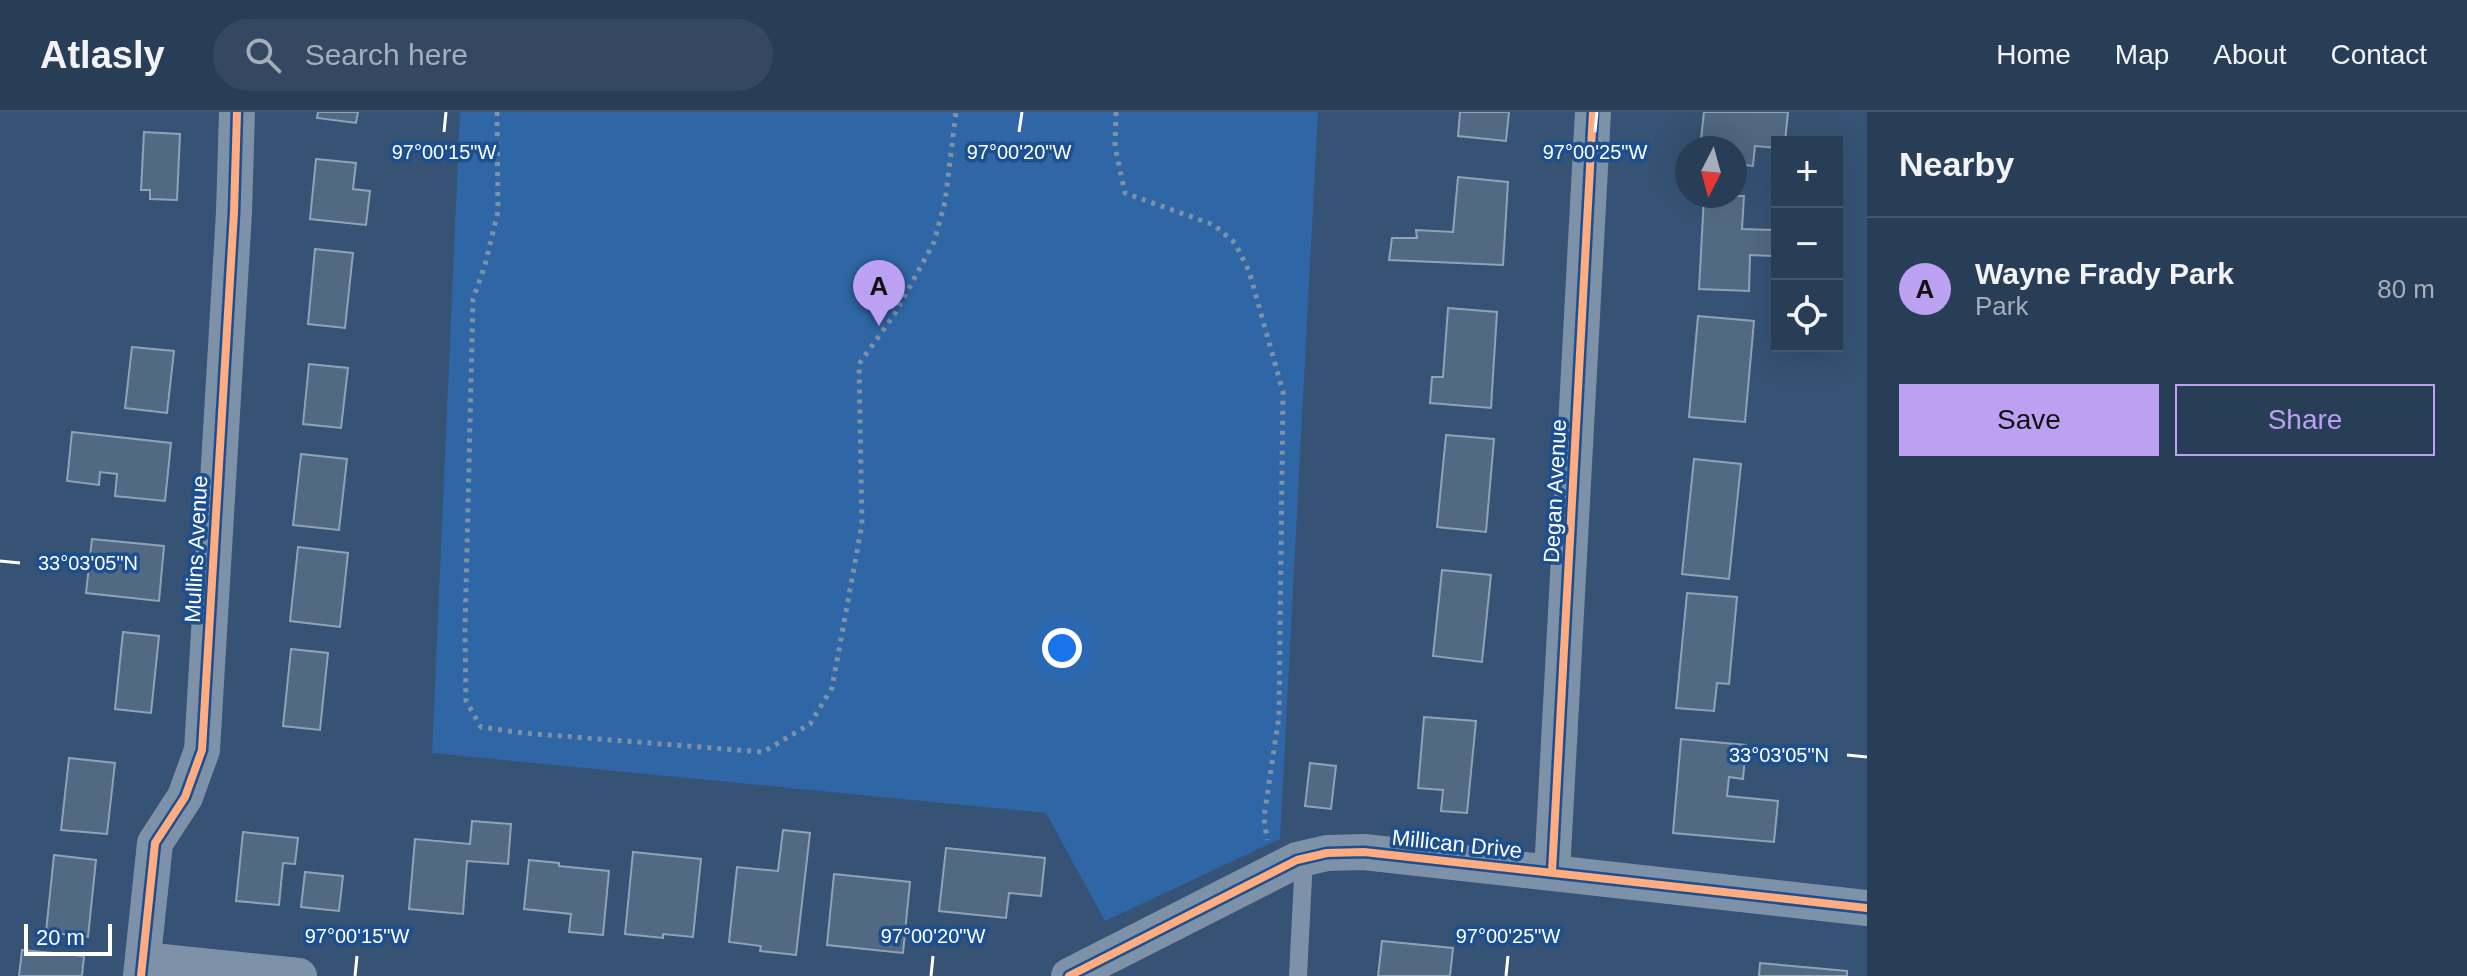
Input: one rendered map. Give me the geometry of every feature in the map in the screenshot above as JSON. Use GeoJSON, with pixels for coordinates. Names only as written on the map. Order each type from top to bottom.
{"type":"FeatureCollection","features":[{"type":"Feature","properties":{"kind":"street","name":"Mullins Avenue"},"geometry":{"type":"LineString","coordinates":[[142,968],[155,843],[185,797],[202,750],[234,212],[237,112]]}},
{"type":"Feature","properties":{"kind":"street","name":"Degan Avenue"},"geometry":{"type":"LineString","coordinates":[[1552,872],[1593,112]]}},
{"type":"Feature","properties":{"kind":"street","name":"Millican Drive"},"geometry":{"type":"LineString","coordinates":[[1069,976],[1288,865],[1327,853],[1364,852],[1867,908]]}},
{"type":"Feature","properties":{"kind":"street"},"geometry":{"type":"LineString","coordinates":[[142,968],[299,976]]}},
{"type":"Feature","properties":{"kind":"lane"},"geometry":{"type":"LineString","coordinates":[[1288,865],[1298,976]]}},
{"type":"Feature","properties":{"kind":"path"},"geometry":{"type":"LineString","coordinates":[[497,112],[498,211],[473,299],[465,614],[466,701],[481,727],[763,752],[810,724],[832,688],[862,524],[859,364],[896,312],[934,242],[945,202],[956,112]]}},
{"type":"Feature","properties":{"kind":"path"},"geometry":{"type":"LineString","coordinates":[[1116,112],[1115,147],[1125,193],[1214,225],[1235,243],[1249,271],[1283,392],[1279,716],[1264,817],[1288,865]]}},
{"type":"Feature","properties":{"kind":"shaded area"},"geometry":{"type":"Polygon","coordinates":[[[460,112],[1318,112],[1280,839],[1105,921],[1046,813],[432,753],[460,112]]]}},
{"type":"Feature","properties":{"kind":"building"},"geometry":{"type":"Polygon","coordinates":[[[318,112],[358,112],[356,123],[317,118],[318,112]]]}},
{"type":"Feature","properties":{"kind":"building"},"geometry":{"type":"Polygon","coordinates":[[[1460,112],[1509,112],[1506,141],[1458,136],[1460,112]]]}},
{"type":"Feature","properties":{"kind":"building"},"geometry":{"type":"Polygon","coordinates":[[[1704,112],[1788,112],[1786,136],[1771,136],[1771,147],[1755,146],[1753,166],[1747,165],[1747,136],[1701,136],[1704,112]]]}},
{"type":"Feature","properties":{"kind":"building"},"geometry":{"type":"Polygon","coordinates":[[[144,132],[180,134],[177,200],[150,199],[150,190],[141,190],[144,132]]]}},
{"type":"Feature","properties":{"kind":"building"},"geometry":{"type":"Polygon","coordinates":[[[316,159],[356,163],[353,189],[370,191],[366,225],[310,219],[316,159]]]}},
{"type":"Feature","properties":{"kind":"building"},"geometry":{"type":"Polygon","coordinates":[[[1458,177],[1508,182],[1503,265],[1389,260],[1392,238],[1417,238],[1416,230],[1453,232],[1458,177]]]}},
{"type":"Feature","properties":{"kind":"building"},"geometry":{"type":"Polygon","coordinates":[[[1703,208],[1743,208],[1742,229],[1771,230],[1771,256],[1750,255],[1749,291],[1699,289],[1703,208]]]}},
{"type":"Feature","properties":{"kind":"building"},"geometry":{"type":"Polygon","coordinates":[[[315,249],[353,253],[345,328],[308,324],[315,249]]]}},
{"type":"Feature","properties":{"kind":"building"},"geometry":{"type":"Polygon","coordinates":[[[1448,308],[1497,312],[1491,408],[1430,403],[1432,377],[1443,377],[1448,308]]]}},
{"type":"Feature","properties":{"kind":"building"},"geometry":{"type":"Polygon","coordinates":[[[1698,316],[1754,321],[1745,422],[1689,417],[1698,316]]]}},
{"type":"Feature","properties":{"kind":"building"},"geometry":{"type":"Polygon","coordinates":[[[132,347],[174,351],[167,413],[125,408],[132,347]]]}},
{"type":"Feature","properties":{"kind":"building"},"geometry":{"type":"Polygon","coordinates":[[[309,364],[348,368],[341,428],[303,424],[309,364]]]}},
{"type":"Feature","properties":{"kind":"building"},"geometry":{"type":"Polygon","coordinates":[[[72,432],[171,443],[165,501],[115,496],[117,474],[100,472],[99,485],[67,481],[72,432]]]}},
{"type":"Feature","properties":{"kind":"building"},"geometry":{"type":"Polygon","coordinates":[[[1446,435],[1494,439],[1486,532],[1437,527],[1446,435]]]}},
{"type":"Feature","properties":{"kind":"building"},"geometry":{"type":"Polygon","coordinates":[[[301,454],[347,459],[339,530],[293,525],[301,454]]]}},
{"type":"Feature","properties":{"kind":"building"},"geometry":{"type":"Polygon","coordinates":[[[1694,459],[1741,464],[1729,579],[1682,574],[1694,459]]]}},
{"type":"Feature","properties":{"kind":"building"},"geometry":{"type":"Polygon","coordinates":[[[92,539],[164,546],[159,601],[86,593],[92,539]]]}},
{"type":"Feature","properties":{"kind":"building"},"geometry":{"type":"Polygon","coordinates":[[[298,547],[348,553],[340,627],[290,621],[298,547]]]}},
{"type":"Feature","properties":{"kind":"building"},"geometry":{"type":"Polygon","coordinates":[[[1442,570],[1491,575],[1482,662],[1433,656],[1442,570]]]}},
{"type":"Feature","properties":{"kind":"building"},"geometry":{"type":"Polygon","coordinates":[[[1687,593],[1737,597],[1729,684],[1717,683],[1714,711],[1676,708],[1687,593]]]}},
{"type":"Feature","properties":{"kind":"building"},"geometry":{"type":"Polygon","coordinates":[[[123,632],[159,636],[151,713],[115,709],[123,632]]]}},
{"type":"Feature","properties":{"kind":"building"},"geometry":{"type":"Polygon","coordinates":[[[291,649],[328,653],[320,730],[283,726],[291,649]]]}},
{"type":"Feature","properties":{"kind":"building"},"geometry":{"type":"Polygon","coordinates":[[[1424,717],[1476,721],[1467,813],[1441,811],[1443,790],[1418,788],[1424,717]]]}},
{"type":"Feature","properties":{"kind":"building"},"geometry":{"type":"Polygon","coordinates":[[[1681,739],[1746,745],[1743,779],[1729,777],[1727,796],[1778,801],[1774,842],[1673,833],[1681,739]]]}},
{"type":"Feature","properties":{"kind":"building"},"geometry":{"type":"Polygon","coordinates":[[[69,758],[115,763],[107,834],[61,830],[69,758]]]}},
{"type":"Feature","properties":{"kind":"building"},"geometry":{"type":"Polygon","coordinates":[[[1310,763],[1336,766],[1331,809],[1305,806],[1310,763]]]}},
{"type":"Feature","properties":{"kind":"building"},"geometry":{"type":"Polygon","coordinates":[[[472,821],[511,824],[508,864],[467,861],[463,914],[409,909],[415,839],[470,844],[472,821]]]}},
{"type":"Feature","properties":{"kind":"building"},"geometry":{"type":"Polygon","coordinates":[[[783,830],[810,833],[796,955],[760,951],[761,946],[729,942],[737,867],[778,871],[783,830]]]}},
{"type":"Feature","properties":{"kind":"building"},"geometry":{"type":"Polygon","coordinates":[[[243,832],[298,838],[295,864],[283,863],[279,905],[236,901],[243,832]]]}},
{"type":"Feature","properties":{"kind":"building"},"geometry":{"type":"Polygon","coordinates":[[[946,848],[1045,858],[1041,896],[1009,893],[1006,918],[939,911],[946,848]]]}},
{"type":"Feature","properties":{"kind":"building"},"geometry":{"type":"Polygon","coordinates":[[[633,852],[701,859],[693,937],[625,934],[633,852]]]}},
{"type":"Feature","properties":{"kind":"building"},"geometry":{"type":"Polygon","coordinates":[[[54,855],[96,860],[88,937],[46,932],[54,855]]]}},
{"type":"Feature","properties":{"kind":"building"},"geometry":{"type":"Polygon","coordinates":[[[529,860],[609,871],[603,935],[569,932],[571,914],[524,909],[529,860]]]}},
{"type":"Feature","properties":{"kind":"building"},"geometry":{"type":"Polygon","coordinates":[[[305,872],[343,876],[339,911],[301,907],[305,872]]]}},
{"type":"Feature","properties":{"kind":"building"},"geometry":{"type":"Polygon","coordinates":[[[834,874],[910,882],[903,953],[827,945],[834,874]]]}},
{"type":"Feature","properties":{"kind":"building"},"geometry":{"type":"Polygon","coordinates":[[[1382,941],[1453,948],[1450,976],[1378,976],[1382,941]]]}},
{"type":"Feature","properties":{"kind":"building"},"geometry":{"type":"Polygon","coordinates":[[[22,950],[84,956],[82,976],[19,976],[22,950]]]}},
{"type":"Feature","properties":{"kind":"building"},"geometry":{"type":"Polygon","coordinates":[[[1760,963],[1847,971],[1847,976],[1759,976],[1760,963]]]}},
{"type":"Feature","properties":{"kind":"cycle path"},"geometry":{"type":"LineString","coordinates":[[141,976],[155,843],[185,797],[202,750],[234,212],[237,112]]}},
{"type":"Feature","properties":{"kind":"cycle path"},"geometry":{"type":"LineString","coordinates":[[1552,872],[1593,112]]}},
{"type":"Feature","properties":{"kind":"cycle path"},"geometry":{"type":"LineString","coordinates":[[1069,976],[1297,860],[1327,853],[1364,852],[1867,908]]}},
{"type":"Feature","properties":{"kind":"place","name":"Wayne Frady Park"},"geometry":{"type":"Point","coordinates":[879,326]}}]}
